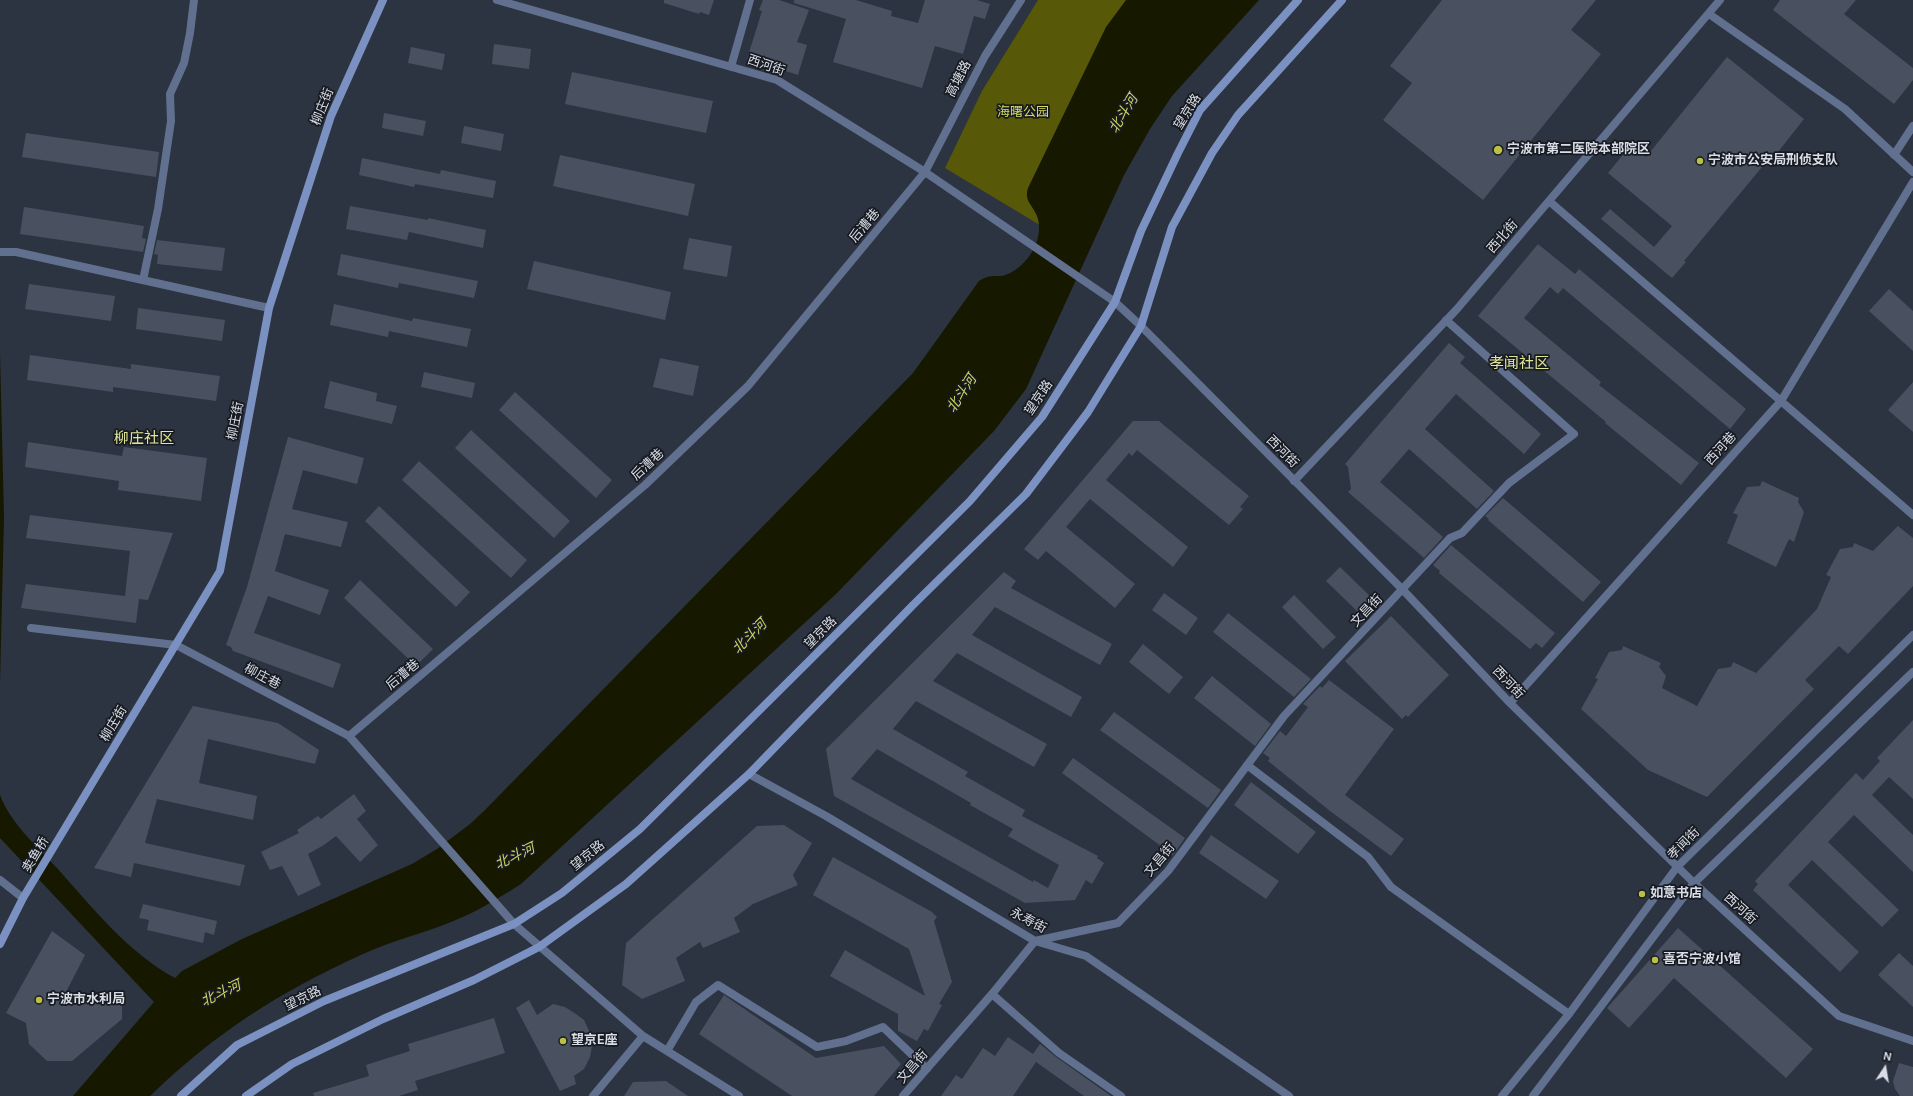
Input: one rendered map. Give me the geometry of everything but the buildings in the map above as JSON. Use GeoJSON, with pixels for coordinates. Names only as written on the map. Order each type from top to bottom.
{"type":"FeatureCollection","features":[{"type":"Feature","properties":{"kind":"main road","name":"柳庄街"},"geometry":{"type":"LineString","coordinates":[[68,824],[220,571],[269,308],[331,116],[383,0]]}},
{"type":"Feature","properties":{"kind":"main road","name":"望京路"},"geometry":{"type":"LineString","coordinates":[[181,1096],[237,1045],[324,1002],[514,924],[562,893],[640,829],[970,502],[1042,417],[1115,302],[1142,231],[1178,153],[1200,110],[1298,0]]}},
{"type":"Feature","properties":{"kind":"main road"},"geometry":{"type":"LineString","coordinates":[[246,1096],[292,1064],[383,1019],[474,980],[538,947],[626,884],[749,774],[913,605],[1026,494],[1088,412],[1141,326],[1172,227],[1212,153],[1238,115],[1342,0]]}},
{"type":"Feature","properties":{"kind":"main road","name":"卖鱼桥"},"geometry":{"type":"LineString","coordinates":[[0,944],[24,898],[68,824]]}},
{"type":"Feature","properties":{"kind":"street"},"geometry":{"type":"LineString","coordinates":[[143,280],[158,210],[171,121],[170,94],[184,63],[190,33],[194,0]]}},
{"type":"Feature","properties":{"kind":"street","name":"西河街"},"geometry":{"type":"LineString","coordinates":[[497,0],[777,80],[925,172],[1115,302],[1141,326],[1404,590],[1510,703],[1694,883],[1839,1016],[1913,1041]]}},
{"type":"Feature","properties":{"kind":"street"},"geometry":{"type":"LineString","coordinates":[[731,66],[750,0]]}},
{"type":"Feature","properties":{"kind":"street","name":"高塘路"},"geometry":{"type":"LineString","coordinates":[[925,172],[985,56],[1021,0]]}},
{"type":"Feature","properties":{"kind":"street","name":"西北街"},"geometry":{"type":"LineString","coordinates":[[1294,481],[1446,320],[1720,0]]}},
{"type":"Feature","properties":{"kind":"street"},"geometry":{"type":"LineString","coordinates":[[1709,14],[1845,109],[1913,172]]}},
{"type":"Feature","properties":{"kind":"street"},"geometry":{"type":"LineString","coordinates":[[1894,155],[1913,126]]}},
{"type":"Feature","properties":{"kind":"street","name":"后漕巷"},"geometry":{"type":"LineString","coordinates":[[349,736],[645,485],[748,386],[925,172]]}},
{"type":"Feature","properties":{"kind":"street","name":"西河巷"},"geometry":{"type":"LineString","coordinates":[[1510,703],[1781,401],[1913,182]]}},
{"type":"Feature","properties":{"kind":"street"},"geometry":{"type":"LineString","coordinates":[[1549,201],[1913,515]]}},
{"type":"Feature","properties":{"kind":"street"},"geometry":{"type":"LineString","coordinates":[[0,252],[16,252],[269,308]]}},
{"type":"Feature","properties":{"kind":"street","name":"文昌街"},"geometry":{"type":"LineString","coordinates":[[903,1096],[992,994],[1035,941],[1118,923],[1168,871],[1284,716],[1404,590],[1450,538],[1462,533],[1509,483],[1574,434],[1446,320]]}},
{"type":"Feature","properties":{"kind":"street","name":"柳庄巷"},"geometry":{"type":"LineString","coordinates":[[31,628],[176,645],[349,736],[514,924],[538,947],[643,1036],[740,1096]]}},
{"type":"Feature","properties":{"kind":"street","name":"孝闻街"},"geometry":{"type":"LineString","coordinates":[[1502,1096],[1569,1014],[1677,867],[1913,635]]}},
{"type":"Feature","properties":{"kind":"street"},"geometry":{"type":"LineString","coordinates":[[1533,1096],[1694,883],[1913,672]]}},
{"type":"Feature","properties":{"kind":"street"},"geometry":{"type":"LineString","coordinates":[[1248,765],[1368,858],[1391,887],[1569,1014]]}},
{"type":"Feature","properties":{"kind":"street","name":"永寿街"},"geometry":{"type":"LineString","coordinates":[[749,774],[826,816],[1035,941],[1086,956],[1289,1096]]}},
{"type":"Feature","properties":{"kind":"street"},"geometry":{"type":"LineString","coordinates":[[0,880],[24,898]]}},
{"type":"Feature","properties":{"kind":"street"},"geometry":{"type":"LineString","coordinates":[[0,886],[24,898]]}},
{"type":"Feature","properties":{"kind":"street"},"geometry":{"type":"LineString","coordinates":[[667,1051],[696,1002],[718,985],[817,1047],[846,1041],[883,1028],[927,1069]]}},
{"type":"Feature","properties":{"kind":"street"},"geometry":{"type":"LineString","coordinates":[[992,994],[1059,1053],[1121,1096]]}},
{"type":"Feature","properties":{"kind":"street"},"geometry":{"type":"LineString","coordinates":[[593,1096],[643,1036]]}},
{"type":"Feature","properties":{"kind":"green space","name":"海曙公园"},"geometry":{"type":"Polygon","coordinates":[[[1038,0],[1148,0],[1048,230],[945,168],[982,91],[1038,0]]]}},
{"type":"Feature","properties":{"kind":"water","name":"北斗河"},"geometry":{"type":"Polygon","coordinates":[[[1126,0],[1259,0],[1172,96],[1150,129],[1124,175],[1026,389],[994,431],[836,594],[521,884],[487,905],[465,916],[363,954],[304,983],[250,1015],[224,1033],[174,1073],[150,1096],[73,1096],[154,1002],[0,838],[0,795],[17,825],[111,928],[141,955],[175,978],[182,971],[242,939],[412,864],[437,849],[470,824],[485,810],[913,373],[979,281],[991,276],[1008,274],[1016,270],[1029,257],[1037,241],[1039,224],[1037,216],[1027,196],[1028,188],[1106,27],[1126,0]]]}},
{"type":"Feature","properties":{"kind":"water"},"geometry":{"type":"Polygon","coordinates":[[[0,354],[4,517],[0,682],[0,354]]]}},
{"type":"Feature","properties":{"kind":"place","name":"宁波市第二医院本部院区"},"geometry":{"type":"Point","coordinates":[1498,150]}},
{"type":"Feature","properties":{"kind":"place","name":"宁波市公安局刑侦支队"},"geometry":{"type":"Point","coordinates":[1700,161]}},
{"type":"Feature","properties":{"kind":"place","name":"如意书店"},"geometry":{"type":"Point","coordinates":[1642,894]}},
{"type":"Feature","properties":{"kind":"place","name":"喜否宁波小馆"},"geometry":{"type":"Point","coordinates":[1655,960]}},
{"type":"Feature","properties":{"kind":"place","name":"宁波市水利局"},"geometry":{"type":"Point","coordinates":[39,1000]}},
{"type":"Feature","properties":{"kind":"place","name":"望京E座"},"geometry":{"type":"Point","coordinates":[563,1041]}},
{"type":"Feature","properties":{"kind":"district","name":"孝闻社区"},"geometry":{"type":"Point","coordinates":[1519,364]}},
{"type":"Feature","properties":{"kind":"district","name":"柳庄社区"},"geometry":{"type":"Point","coordinates":[144,439]}}]}
